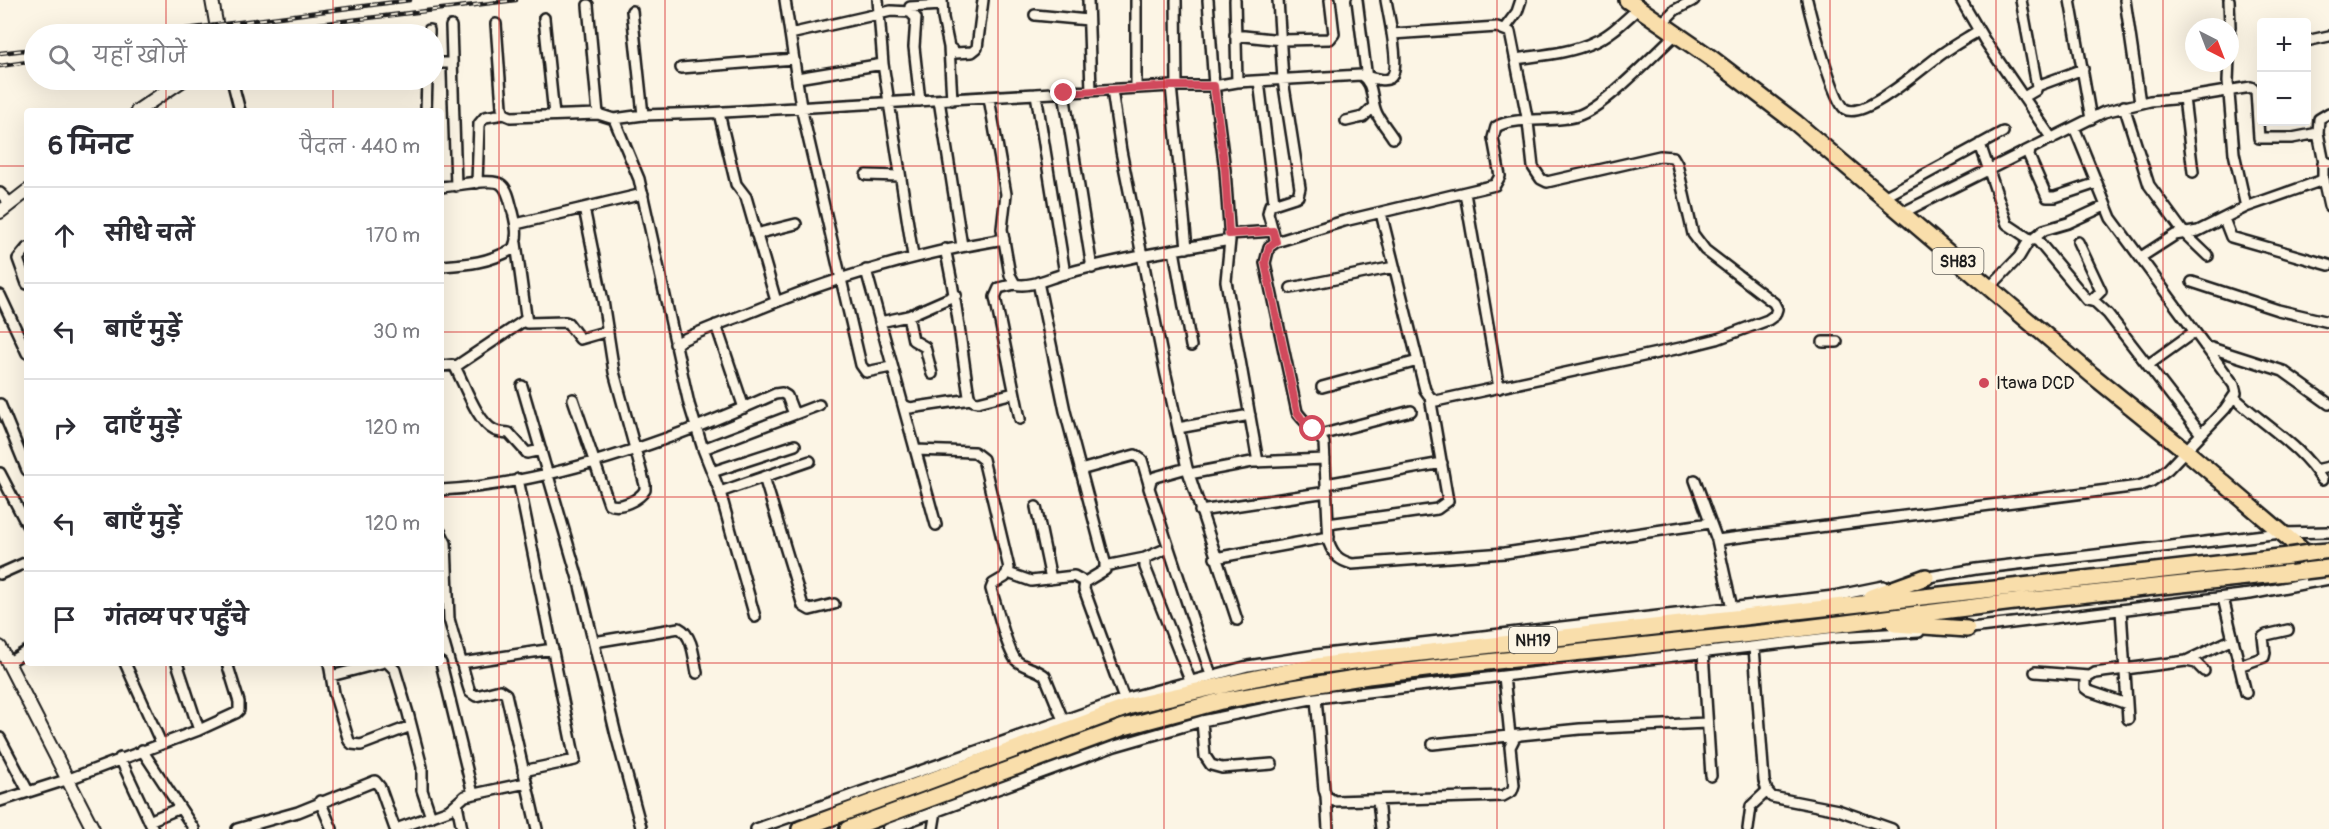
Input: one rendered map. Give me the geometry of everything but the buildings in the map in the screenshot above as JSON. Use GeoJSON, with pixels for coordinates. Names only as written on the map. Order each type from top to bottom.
{"type":"FeatureCollection","features":[{"type":"Feature","properties":{"kind":"main road","name":"SH83"},"geometry":{"type":"LineString","coordinates":[[1633,4],[1796,123],[2329,573]]}},
{"type":"Feature","properties":{"kind":"main road","name":"NH19"},"geometry":{"type":"LineString","coordinates":[[800,829],[1131,706],[1317,666],[1843,607],[1961,591],[2323,552]]}},
{"type":"Feature","properties":{"kind":"main road","name":"NH19"},"geometry":{"type":"LineString","coordinates":[[848,829],[1124,727],[1221,701],[1368,676],[2329,568]]}},
{"type":"Feature","properties":{"kind":"main road"},"geometry":{"type":"LineString","coordinates":[[1843,607],[1926,578]]}},
{"type":"Feature","properties":{"kind":"main road"},"geometry":{"type":"LineString","coordinates":[[1860,621],[1967,629]]}},
{"type":"Feature","properties":{"kind":"street"},"geometry":{"type":"LineString","coordinates":[[212,0],[216,24]]}},
{"type":"Feature","properties":{"kind":"street"},"geometry":{"type":"LineString","coordinates":[[785,0],[801,107],[848,316],[863,370],[871,372],[891,368]]}},
{"type":"Feature","properties":{"kind":"street"},"geometry":{"type":"LineString","coordinates":[[879,0],[878,14],[883,64],[913,256]]}},
{"type":"Feature","properties":{"kind":"street"},"geometry":{"type":"LineString","coordinates":[[949,47],[957,53],[972,52],[977,48],[983,0]]}},
{"type":"Feature","properties":{"kind":"street"},"geometry":{"type":"LineString","coordinates":[[1088,0],[1091,91]]}},
{"type":"Feature","properties":{"kind":"street"},"geometry":{"type":"LineString","coordinates":[[1136,0],[1136,88]]}},
{"type":"Feature","properties":{"kind":"street"},"geometry":{"type":"LineString","coordinates":[[1176,0],[1174,86],[1187,248]]}},
{"type":"Feature","properties":{"kind":"street"},"geometry":{"type":"LineString","coordinates":[[1208,0],[1214,86],[1225,170],[1229,237],[1226,281],[1258,462]]}},
{"type":"Feature","properties":{"kind":"street"},"geometry":{"type":"LineString","coordinates":[[1235,0],[1237,82]]}},
{"type":"Feature","properties":{"kind":"street"},"geometry":{"type":"LineString","coordinates":[[1276,242],[1269,213],[1270,205],[1294,197],[1300,192],[1283,80],[1278,0]]}},
{"type":"Feature","properties":{"kind":"street"},"geometry":{"type":"LineString","coordinates":[[1235,35],[1282,40],[1330,39],[1334,34],[1330,0]]}},
{"type":"Feature","properties":{"kind":"street"},"geometry":{"type":"LineString","coordinates":[[1357,0],[1366,78],[1371,85],[1377,114],[1393,138]]}},
{"type":"Feature","properties":{"kind":"street"},"geometry":{"type":"LineString","coordinates":[[477,183],[479,124],[485,117],[504,114],[511,117],[598,114],[614,119],[643,115],[989,98],[1036,93],[1214,86],[1237,82],[1361,75],[1366,78],[1383,80],[1392,75],[1395,70],[1386,0]]}},
{"type":"Feature","properties":{"kind":"street"},"geometry":{"type":"LineString","coordinates":[[1504,28],[1517,12],[1521,0]]}},
{"type":"Feature","properties":{"kind":"street"},"geometry":{"type":"LineString","coordinates":[[1661,24],[1675,10],[1694,0]]}},
{"type":"Feature","properties":{"kind":"street"},"geometry":{"type":"LineString","coordinates":[[1807,0],[1816,37],[1834,87],[1841,104],[1852,111],[1867,107],[1882,98],[1945,51],[1978,31]]}},
{"type":"Feature","properties":{"kind":"street"},"geometry":{"type":"LineString","coordinates":[[1961,0],[1978,31],[2052,139]]}},
{"type":"Feature","properties":{"kind":"street"},"geometry":{"type":"LineString","coordinates":[[2021,0],[2037,86],[2036,90],[2024,97]]}},
{"type":"Feature","properties":{"kind":"street"},"geometry":{"type":"LineString","coordinates":[[2070,0],[2091,118]]}},
{"type":"Feature","properties":{"kind":"street"},"geometry":{"type":"LineString","coordinates":[[2125,0],[2140,103]]}},
{"type":"Feature","properties":{"kind":"street"},"geometry":{"type":"LineString","coordinates":[[2229,0],[2230,18]]}},
{"type":"Feature","properties":{"kind":"street"},"geometry":{"type":"LineString","coordinates":[[910,7],[942,2],[949,47],[952,100]]}},
{"type":"Feature","properties":{"kind":"street"},"geometry":{"type":"LineString","coordinates":[[1516,59],[1578,48],[1595,42],[1609,34],[1633,4]]}},
{"type":"Feature","properties":{"kind":"street"},"geometry":{"type":"LineString","coordinates":[[588,5],[598,114]]}},
{"type":"Feature","properties":{"kind":"street"},"geometry":{"type":"LineString","coordinates":[[632,11],[643,115]]}},
{"type":"Feature","properties":{"kind":"street"},"geometry":{"type":"LineString","coordinates":[[790,34],[891,11],[910,12],[916,18],[914,47],[920,101]]}},
{"type":"Feature","properties":{"kind":"street"},"geometry":{"type":"LineString","coordinates":[[1035,15],[1088,21]]}},
{"type":"Feature","properties":{"kind":"street"},"geometry":{"type":"LineString","coordinates":[[544,18],[554,115]]}},
{"type":"Feature","properties":{"kind":"street"},"geometry":{"type":"LineString","coordinates":[[496,24],[504,114]]}},
{"type":"Feature","properties":{"kind":"street"},"geometry":{"type":"LineString","coordinates":[[451,26],[456,186]]}},
{"type":"Feature","properties":{"kind":"street"},"geometry":{"type":"LineString","coordinates":[[1392,34],[1463,28],[1504,28],[1510,32],[1528,122],[1533,167],[1540,179],[1547,182],[1660,156],[1673,157],[1677,164],[1693,234],[1698,242],[1705,250],[1774,303],[1777,309],[1775,315],[1768,320],[1717,339],[1446,400],[1436,401],[1430,398]]}},
{"type":"Feature","properties":{"kind":"street"},"geometry":{"type":"LineString","coordinates":[[1676,34],[1588,112],[1574,117],[1500,124],[1496,127],[1493,138],[1499,181],[1488,187],[1344,221],[1276,242],[1269,247],[1265,263],[1297,412],[1304,422],[1320,435],[1324,443],[1329,537],[1333,553],[1341,561],[1352,564],[1505,553],[1710,523]]}},
{"type":"Feature","properties":{"kind":"street"},"geometry":{"type":"LineString","coordinates":[[2311,40],[2329,36]]}},
{"type":"Feature","properties":{"kind":"street"},"geometry":{"type":"LineString","coordinates":[[681,68],[794,59]]}},
{"type":"Feature","properties":{"kind":"street"},"geometry":{"type":"LineString","coordinates":[[444,63],[452,63]]}},
{"type":"Feature","properties":{"kind":"street"},"geometry":{"type":"LineString","coordinates":[[797,78],[883,64]]}},
{"type":"Feature","properties":{"kind":"street"},"geometry":{"type":"LineString","coordinates":[[2037,86],[2083,69]]}},
{"type":"Feature","properties":{"kind":"street"},"geometry":{"type":"LineString","coordinates":[[2228,72],[2234,153],[2246,207]]}},
{"type":"Feature","properties":{"kind":"street"},"geometry":{"type":"LineString","coordinates":[[1259,81],[1274,202]]}},
{"type":"Feature","properties":{"kind":"street"},"geometry":{"type":"LineString","coordinates":[[1902,213],[2091,118],[2124,106],[2251,87],[2256,89],[2259,138],[2292,138],[2318,133]]}},
{"type":"Feature","properties":{"kind":"street"},"geometry":{"type":"LineString","coordinates":[[141,108],[168,90]]}},
{"type":"Feature","properties":{"kind":"street"},"geometry":{"type":"LineString","coordinates":[[235,90],[239,108]]}},
{"type":"Feature","properties":{"kind":"street"},"geometry":{"type":"LineString","coordinates":[[426,108],[427,90]]}},
{"type":"Feature","properties":{"kind":"street"},"geometry":{"type":"LineString","coordinates":[[1112,90],[1121,151],[1188,471],[1237,620]]}},
{"type":"Feature","properties":{"kind":"street"},"geometry":{"type":"LineString","coordinates":[[1036,93],[1065,274]]}},
{"type":"Feature","properties":{"kind":"street"},"geometry":{"type":"LineString","coordinates":[[1064,93],[1092,268]]}},
{"type":"Feature","properties":{"kind":"street"},"geometry":{"type":"LineString","coordinates":[[989,98],[1006,194],[1002,220],[1004,239],[1010,275],[1015,284]]}},
{"type":"Feature","properties":{"kind":"street"},"geometry":{"type":"LineString","coordinates":[[2184,98],[2193,172]]}},
{"type":"Feature","properties":{"kind":"street"},"geometry":{"type":"LineString","coordinates":[[939,100],[962,246]]}},
{"type":"Feature","properties":{"kind":"street"},"geometry":{"type":"LineString","coordinates":[[1346,121],[1363,117],[1374,106]]}},
{"type":"Feature","properties":{"kind":"street"},"geometry":{"type":"LineString","coordinates":[[2124,106],[2149,185],[2184,233],[2208,256]]}},
{"type":"Feature","properties":{"kind":"street"},"geometry":{"type":"LineString","coordinates":[[719,112],[736,184],[746,197],[776,301]]}},
{"type":"Feature","properties":{"kind":"street"},"geometry":{"type":"LineString","coordinates":[[2329,113],[2319,119],[2318,133],[2326,163],[2323,179],[2329,206]]}},
{"type":"Feature","properties":{"kind":"street"},"geometry":{"type":"LineString","coordinates":[[614,119],[639,179],[675,344],[697,428],[720,492],[755,617]]}},
{"type":"Feature","properties":{"kind":"street"},"geometry":{"type":"LineString","coordinates":[[1717,540],[2139,486],[2163,474],[2234,397],[2236,391],[2234,385],[2111,218],[2074,127]]}},
{"type":"Feature","properties":{"kind":"street"},"geometry":{"type":"LineString","coordinates":[[1884,197],[2003,132]]}},
{"type":"Feature","properties":{"kind":"street"},"geometry":{"type":"LineString","coordinates":[[1980,144],[2007,224],[2045,250],[2087,300],[2093,300],[2107,313],[2201,434]]}},
{"type":"Feature","properties":{"kind":"street"},"geometry":{"type":"LineString","coordinates":[[2030,150],[2029,156],[2047,197],[2055,197],[2097,183]]}},
{"type":"Feature","properties":{"kind":"street"},"geometry":{"type":"LineString","coordinates":[[866,175],[900,176]]}},
{"type":"Feature","properties":{"kind":"street"},"geometry":{"type":"LineString","coordinates":[[2141,257],[2175,235],[2198,231],[2246,207],[2323,179]]}},
{"type":"Feature","properties":{"kind":"street"},"geometry":{"type":"LineString","coordinates":[[444,187],[491,182],[501,183],[505,189],[516,224],[525,320],[530,324],[565,322],[580,339],[608,331]]}},
{"type":"Feature","properties":{"kind":"street"},"geometry":{"type":"LineString","coordinates":[[0,192],[11,204]]}},
{"type":"Feature","properties":{"kind":"street"},"geometry":{"type":"LineString","coordinates":[[1465,193],[1499,388]]}},
{"type":"Feature","properties":{"kind":"street"},"geometry":{"type":"LineString","coordinates":[[0,212],[24,194]]}},
{"type":"Feature","properties":{"kind":"street"},"geometry":{"type":"LineString","coordinates":[[516,224],[643,194]]}},
{"type":"Feature","properties":{"kind":"street"},"geometry":{"type":"LineString","coordinates":[[1989,288],[2019,257],[2025,246],[2044,230],[2068,224],[2105,206]]}},
{"type":"Feature","properties":{"kind":"street"},"geometry":{"type":"LineString","coordinates":[[573,399],[609,504],[619,506],[638,498],[645,490],[614,372],[584,208]]}},
{"type":"Feature","properties":{"kind":"street"},"geometry":{"type":"LineString","coordinates":[[1328,524],[1437,509],[1448,501],[1430,398],[1425,390],[1381,213]]}},
{"type":"Feature","properties":{"kind":"street"},"geometry":{"type":"LineString","coordinates":[[2224,219],[2231,237],[2329,265]]}},
{"type":"Feature","properties":{"kind":"street"},"geometry":{"type":"LineString","coordinates":[[756,234],[796,224]]}},
{"type":"Feature","properties":{"kind":"street"},"geometry":{"type":"LineString","coordinates":[[1020,419],[995,297],[997,289],[1015,284],[1038,282],[1229,237],[1273,231]]}},
{"type":"Feature","properties":{"kind":"street"},"geometry":{"type":"LineString","coordinates":[[675,344],[776,301],[866,270],[913,256],[1004,239]]}},
{"type":"Feature","properties":{"kind":"street"},"geometry":{"type":"LineString","coordinates":[[2078,242],[2101,291],[2093,300]]}},
{"type":"Feature","properties":{"kind":"street"},"geometry":{"type":"LineString","coordinates":[[444,266],[463,266],[488,261],[513,249],[516,243]]}},
{"type":"Feature","properties":{"kind":"street"},"geometry":{"type":"LineString","coordinates":[[945,249],[956,295],[960,343],[971,399]]}},
{"type":"Feature","properties":{"kind":"street"},"geometry":{"type":"LineString","coordinates":[[1174,250],[1191,346]]}},
{"type":"Feature","properties":{"kind":"street"},"geometry":{"type":"LineString","coordinates":[[24,252],[18,259],[24,276]]}},
{"type":"Feature","properties":{"kind":"street"},"geometry":{"type":"LineString","coordinates":[[1291,288],[1394,267]]}},
{"type":"Feature","properties":{"kind":"street"},"geometry":{"type":"LineString","coordinates":[[866,270],[891,368],[936,525]]}},
{"type":"Feature","properties":{"kind":"street"},"geometry":{"type":"LineString","coordinates":[[1038,282],[1065,411],[1105,566],[1102,573],[1085,582]]}},
{"type":"Feature","properties":{"kind":"street"},"geometry":{"type":"LineString","coordinates":[[2192,282],[2278,310],[2329,322]]}},
{"type":"Feature","properties":{"kind":"street"},"geometry":{"type":"LineString","coordinates":[[0,295],[24,347]]}},
{"type":"Feature","properties":{"kind":"street"},"geometry":{"type":"LineString","coordinates":[[880,322],[908,316],[956,295]]}},
{"type":"Feature","properties":{"kind":"street"},"geometry":{"type":"LineString","coordinates":[[908,316],[913,340],[926,347],[932,374]]}},
{"type":"Feature","properties":{"kind":"street"},"geometry":{"type":"LineString","coordinates":[[455,367],[525,320]]}},
{"type":"Feature","properties":{"kind":"street"},"geometry":{"type":"LineString","coordinates":[[716,325],[744,408]]}},
{"type":"Feature","properties":{"kind":"street"},"geometry":{"type":"LineString","coordinates":[[2148,365],[2194,332]]}},
{"type":"Feature","properties":{"kind":"street"},"geometry":{"type":"LineString","coordinates":[[1823,342],[1838,342]]}},
{"type":"Feature","properties":{"kind":"street"},"geometry":{"type":"LineString","coordinates":[[2204,345],[2283,371],[2329,404]]}},
{"type":"Feature","properties":{"kind":"street"},"geometry":{"type":"LineString","coordinates":[[1322,387],[1418,361]]}},
{"type":"Feature","properties":{"kind":"street"},"geometry":{"type":"LineString","coordinates":[[444,365],[452,364],[455,367],[472,402],[490,428],[498,432],[509,433],[527,453],[541,450]]}},
{"type":"Feature","properties":{"kind":"street"},"geometry":{"type":"LineString","coordinates":[[522,386],[579,582],[616,735],[642,827]]}},
{"type":"Feature","properties":{"kind":"street"},"geometry":{"type":"LineString","coordinates":[[444,490],[548,474],[595,461],[697,428],[782,393],[787,396],[794,414]]}},
{"type":"Feature","properties":{"kind":"street"},"geometry":{"type":"LineString","coordinates":[[903,405],[910,408],[971,399],[978,402],[1014,393]]}},
{"type":"Feature","properties":{"kind":"street"},"geometry":{"type":"LineString","coordinates":[[2234,397],[2249,412],[2281,435],[2316,470],[2322,480]]}},
{"type":"Feature","properties":{"kind":"street"},"geometry":{"type":"LineString","coordinates":[[0,404],[24,463]]}},
{"type":"Feature","properties":{"kind":"street"},"geometry":{"type":"LineString","coordinates":[[703,449],[819,405]]}},
{"type":"Feature","properties":{"kind":"street"},"geometry":{"type":"LineString","coordinates":[[1320,435],[1411,411]]}},
{"type":"Feature","properties":{"kind":"street"},"geometry":{"type":"LineString","coordinates":[[1178,428],[1250,415]]}},
{"type":"Feature","properties":{"kind":"street"},"geometry":{"type":"LineString","coordinates":[[712,472],[795,445]]}},
{"type":"Feature","properties":{"kind":"street"},"geometry":{"type":"LineString","coordinates":[[915,450],[974,452],[983,459],[1009,568],[1008,573],[993,584],[991,589],[1012,654],[1020,663],[1041,672],[1063,720]]}},
{"type":"Feature","properties":{"kind":"street"},"geometry":{"type":"LineString","coordinates":[[1080,470],[1135,455],[1142,460],[1168,548],[1211,675]]}},
{"type":"Feature","properties":{"kind":"street"},"geometry":{"type":"LineString","coordinates":[[1149,484],[1155,477],[1188,471],[1258,462],[1325,459]]}},
{"type":"Feature","properties":{"kind":"street"},"geometry":{"type":"LineString","coordinates":[[720,492],[810,461]]}},
{"type":"Feature","properties":{"kind":"street"},"geometry":{"type":"LineString","coordinates":[[1200,511],[1326,488],[1442,463]]}},
{"type":"Feature","properties":{"kind":"street"},"geometry":{"type":"LineString","coordinates":[[2316,470],[2329,467]]}},
{"type":"Feature","properties":{"kind":"street"},"geometry":{"type":"LineString","coordinates":[[0,473],[24,519]]}},
{"type":"Feature","properties":{"kind":"street"},"geometry":{"type":"LineString","coordinates":[[764,477],[803,606],[810,610],[834,604]]}},
{"type":"Feature","properties":{"kind":"street"},"geometry":{"type":"LineString","coordinates":[[518,479],[575,760],[524,771]]}},
{"type":"Feature","properties":{"kind":"street"},"geometry":{"type":"LineString","coordinates":[[1695,480],[1717,540],[1732,608]]}},
{"type":"Feature","properties":{"kind":"street"},"geometry":{"type":"LineString","coordinates":[[1036,507],[1051,579]]}},
{"type":"Feature","properties":{"kind":"street"},"geometry":{"type":"LineString","coordinates":[[756,829],[1124,699],[1248,666],[1316,655],[1834,596],[1976,569],[2281,533],[2329,532]]}},
{"type":"Feature","properties":{"kind":"street"},"geometry":{"type":"LineString","coordinates":[[1215,558],[1329,537]]}},
{"type":"Feature","properties":{"kind":"street"},"geometry":{"type":"LineString","coordinates":[[444,539],[446,543],[445,620],[473,695],[500,690],[506,694],[537,829]]}},
{"type":"Feature","properties":{"kind":"street"},"geometry":{"type":"LineString","coordinates":[[1105,566],[1145,558],[1168,548]]}},
{"type":"Feature","properties":{"kind":"street"},"geometry":{"type":"LineString","coordinates":[[1145,558],[1145,567],[1190,680]]}},
{"type":"Feature","properties":{"kind":"street"},"geometry":{"type":"LineString","coordinates":[[0,574],[24,563]]}},
{"type":"Feature","properties":{"kind":"street"},"geometry":{"type":"LineString","coordinates":[[1008,573],[1031,581],[1074,576],[1085,582]]}},
{"type":"Feature","properties":{"kind":"street"},"geometry":{"type":"LineString","coordinates":[[888,829],[1115,746],[1202,721],[1316,698],[1836,637],[1967,629],[2223,598],[2329,579]]}},
{"type":"Feature","properties":{"kind":"street"},"geometry":{"type":"LineString","coordinates":[[1085,582],[1084,589],[1124,699]]}},
{"type":"Feature","properties":{"kind":"street"},"geometry":{"type":"LineString","coordinates":[[2223,598],[2246,693]]}},
{"type":"Feature","properties":{"kind":"street"},"geometry":{"type":"LineString","coordinates":[[2121,610],[2128,719]]}},
{"type":"Feature","properties":{"kind":"street"},"geometry":{"type":"LineString","coordinates":[[594,642],[679,628],[688,636],[697,673]]}},
{"type":"Feature","properties":{"kind":"street"},"geometry":{"type":"LineString","coordinates":[[2239,666],[2264,657],[2263,637],[2265,635],[2288,630]]}},
{"type":"Feature","properties":{"kind":"street"},"geometry":{"type":"LineString","coordinates":[[2035,672],[2089,675],[2186,661],[2233,639]]}},
{"type":"Feature","properties":{"kind":"street"},"geometry":{"type":"LineString","coordinates":[[1754,646],[1764,781],[1767,791],[1772,797],[1826,807],[1892,829]]}},
{"type":"Feature","properties":{"kind":"street"},"geometry":{"type":"LineString","coordinates":[[0,647],[93,829]]}},
{"type":"Feature","properties":{"kind":"street"},"geometry":{"type":"LineString","coordinates":[[461,663],[553,649]]}},
{"type":"Feature","properties":{"kind":"street"},"geometry":{"type":"LineString","coordinates":[[1702,652],[1711,776]]}},
{"type":"Feature","properties":{"kind":"street"},"geometry":{"type":"LineString","coordinates":[[9,662],[24,653]]}},
{"type":"Feature","properties":{"kind":"street"},"geometry":{"type":"LineString","coordinates":[[2186,661],[2196,663],[2204,670]]}},
{"type":"Feature","properties":{"kind":"street"},"geometry":{"type":"LineString","coordinates":[[126,666],[161,743]]}},
{"type":"Feature","properties":{"kind":"street"},"geometry":{"type":"LineString","coordinates":[[178,666],[199,730]]}},
{"type":"Feature","properties":{"kind":"street"},"geometry":{"type":"LineString","coordinates":[[0,801],[69,779],[199,730],[239,710],[239,702],[228,666]]}},
{"type":"Feature","properties":{"kind":"street"},"geometry":{"type":"LineString","coordinates":[[330,666],[349,741],[352,744],[361,745],[411,726]]}},
{"type":"Feature","properties":{"kind":"street"},"geometry":{"type":"LineString","coordinates":[[331,676],[369,666]]}},
{"type":"Feature","properties":{"kind":"street"},"geometry":{"type":"LineString","coordinates":[[391,666],[395,670],[422,767],[422,790],[431,817]]}},
{"type":"Feature","properties":{"kind":"street"},"geometry":{"type":"LineString","coordinates":[[442,666],[473,794]]}},
{"type":"Feature","properties":{"kind":"street"},"geometry":{"type":"LineString","coordinates":[[2089,675],[2084,683],[2089,691],[2127,704]]}},
{"type":"Feature","properties":{"kind":"street"},"geometry":{"type":"LineString","coordinates":[[1326,796],[1334,801],[1508,794],[1514,785],[1510,747],[1515,735],[1504,676]]}},
{"type":"Feature","properties":{"kind":"street"},"geometry":{"type":"LineString","coordinates":[[1316,698],[1328,829]]}},
{"type":"Feature","properties":{"kind":"street"},"geometry":{"type":"LineString","coordinates":[[1202,721],[1206,756],[1211,765],[1222,768],[1272,764]]}},
{"type":"Feature","properties":{"kind":"street"},"geometry":{"type":"LineString","coordinates":[[1433,744],[1580,729],[1706,723]]}},
{"type":"Feature","properties":{"kind":"street"},"geometry":{"type":"LineString","coordinates":[[0,738],[28,791]]}},
{"type":"Feature","properties":{"kind":"street"},"geometry":{"type":"LineString","coordinates":[[142,750],[194,829]]}},
{"type":"Feature","properties":{"kind":"street"},"geometry":{"type":"LineString","coordinates":[[120,758],[151,825],[180,808]]}},
{"type":"Feature","properties":{"kind":"street"},"geometry":{"type":"LineString","coordinates":[[237,829],[270,824],[320,801],[375,782],[380,787],[396,829],[449,810],[465,796],[526,783]]}},
{"type":"Feature","properties":{"kind":"street"},"geometry":{"type":"LineString","coordinates":[[1748,829],[1750,806],[1767,791]]}},
{"type":"Feature","properties":{"kind":"street"},"geometry":{"type":"LineString","coordinates":[[1378,800],[1381,829]]}},
{"type":"Feature","properties":{"kind":"street"},"geometry":{"type":"LineString","coordinates":[[320,801],[332,829]]}},
{"type":"Feature","properties":{"kind":"street"},"geometry":{"type":"LineString","coordinates":[[457,804],[462,829]]}},
{"type":"Feature","properties":{"kind":"street"},"geometry":{"type":"LineString","coordinates":[[933,829],[936,811]]}},
{"type":"Feature","properties":{"kind":"railway"},"geometry":{"type":"LineString","coordinates":[[225,24],[410,0]]}},
{"type":"Feature","properties":{"kind":"railway"},"geometry":{"type":"LineString","coordinates":[[319,24],[516,0]]}},
{"type":"Feature","properties":{"kind":"railway"},"geometry":{"type":"LineString","coordinates":[[0,53],[24,50]]}},
{"type":"Feature","properties":{"kind":"railway"},"geometry":{"type":"LineString","coordinates":[[0,66],[24,62]]}},
{"type":"Feature","properties":{"kind":"place","name":"Itawa DCD"},"geometry":{"type":"Point","coordinates":[1984,383]}},
{"type":"Feature","properties":{"kind":"route"},"geometry":{"type":"LineString","coordinates":[[1064,93],[1171,86],[1214,86],[1225,170],[1229,234],[1273,231],[1276,242],[1265,254],[1265,263],[1297,412],[1313,429]]}}]}
